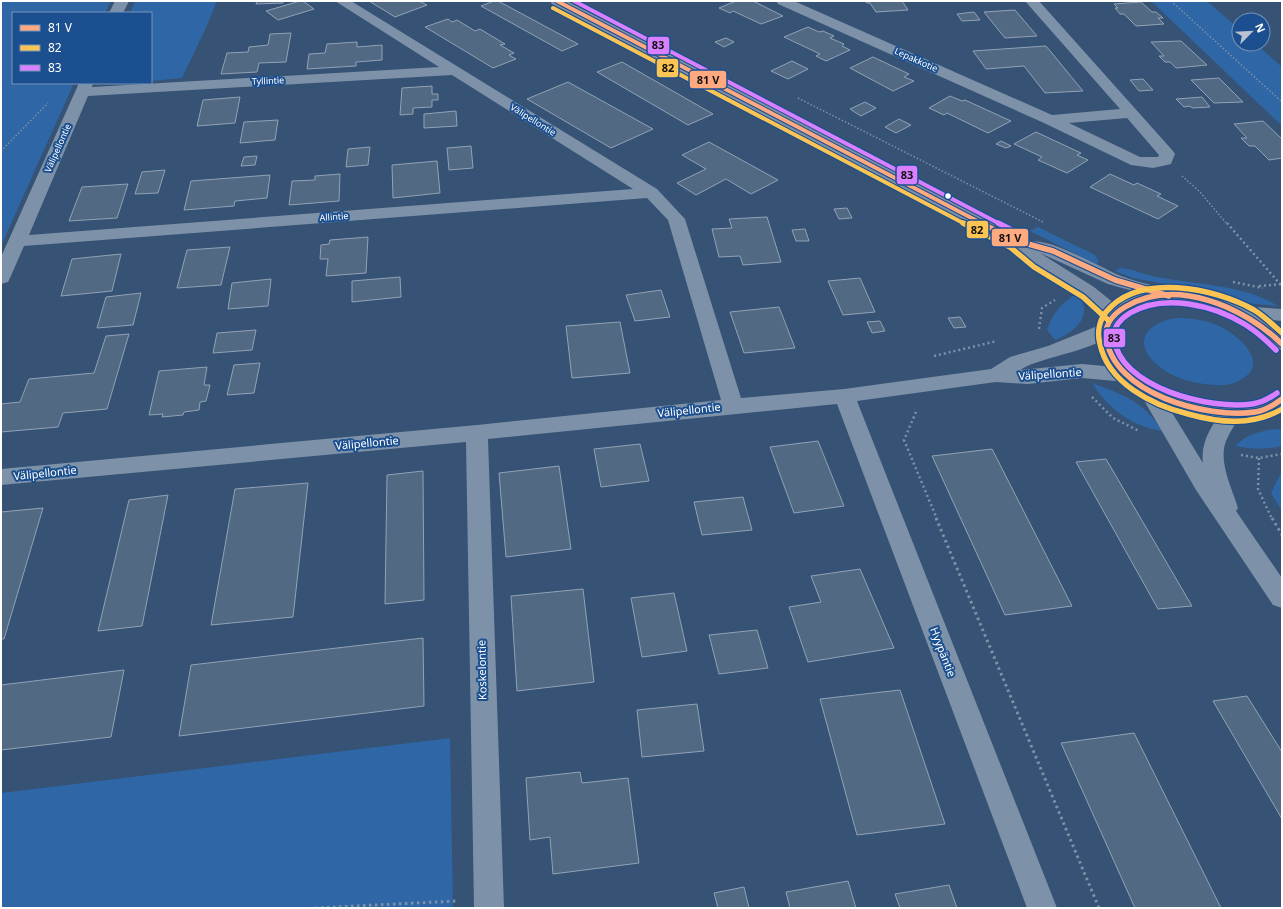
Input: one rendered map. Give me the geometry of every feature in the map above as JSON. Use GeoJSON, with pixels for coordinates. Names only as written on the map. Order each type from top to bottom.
{"type":"FeatureCollection","features":[{"type":"Feature","properties":{"kind":"main road"},"geometry":{"type":"LineString","coordinates":[[557,1],[1014,240],[1052,251],[1115,280],[1170,296],[1204,300],[1239,312],[1268,330],[1282,344]]}},
{"type":"Feature","properties":{"kind":"main road"},"geometry":{"type":"LineString","coordinates":[[1014,240],[1037,259],[1081,284],[1097,296],[1110,322]]}},
{"type":"Feature","properties":{"kind":"main road"},"geometry":{"type":"LineString","coordinates":[[1170,296],[1155,297],[1132,303],[1110,322],[1106,339],[1108,349],[1127,375],[1148,390],[1184,406],[1211,412],[1232,414],[1272,412],[1282,399]]}},
{"type":"Feature","properties":{"kind":"street"},"geometry":{"type":"LineString","coordinates":[[116,12],[122,1]]}},
{"type":"Feature","properties":{"kind":"street","name":"Välipellontie"},"geometry":{"type":"LineString","coordinates":[[342,1],[650,193],[676,219],[733,406]]}},
{"type":"Feature","properties":{"kind":"street","name":"Lepakkotie"},"geometry":{"type":"LineString","coordinates":[[783,1],[1050,120],[1137,162],[1154,163],[1165,161]]}},
{"type":"Feature","properties":{"kind":"street"},"geometry":{"type":"LineString","coordinates":[[1032,1],[1167,154],[1165,161]]}},
{"type":"Feature","properties":{"kind":"street","name":"Tyllintie"},"geometry":{"type":"LineString","coordinates":[[84,88],[453,71]]}},
{"type":"Feature","properties":{"kind":"street","name":"Välipellontie"},"geometry":{"type":"LineString","coordinates":[[1,278],[84,88]]}},
{"type":"Feature","properties":{"kind":"street","name":"Lepakkotie"},"geometry":{"type":"LineString","coordinates":[[1050,120],[1130,113]]}},
{"type":"Feature","properties":{"kind":"street","name":"Allintie"},"geometry":{"type":"LineString","coordinates":[[17,241],[650,193]]}},
{"type":"Feature","properties":{"kind":"street"},"geometry":{"type":"LineString","coordinates":[[1239,312],[1282,315]]}},
{"type":"Feature","properties":{"kind":"street","name":"Välipellontie"},"geometry":{"type":"LineString","coordinates":[[996,375],[1017,362],[1075,344],[1110,322]]}},
{"type":"Feature","properties":{"kind":"street","name":"Välipellontie"},"geometry":{"type":"LineString","coordinates":[[1,477],[477,433],[844,396],[996,375],[1028,377],[1082,371],[1127,375]]}},
{"type":"Feature","properties":{"kind":"street"},"geometry":{"type":"LineString","coordinates":[[1148,390],[1204,484],[1282,598]]}},
{"type":"Feature","properties":{"kind":"street","name":"Hyypäntie"},"geometry":{"type":"LineString","coordinates":[[844,396],[1042,908]]}},
{"type":"Feature","properties":{"kind":"street"},"geometry":{"type":"LineString","coordinates":[[1229,519],[1213,449],[1221,430],[1232,414]]}},
{"type":"Feature","properties":{"kind":"street","name":"Koskelontie"},"geometry":{"type":"LineString","coordinates":[[477,433],[488,906]]}},
{"type":"Feature","properties":{"kind":"path"},"geometry":{"type":"LineString","coordinates":[[1171,1],[1282,102]]}},
{"type":"Feature","properties":{"kind":"path"},"geometry":{"type":"LineString","coordinates":[[1,151],[49,102],[62,95],[84,88]]}},
{"type":"Feature","properties":{"kind":"path"},"geometry":{"type":"LineString","coordinates":[[794,95],[1049,225]]}},
{"type":"Feature","properties":{"kind":"path"},"geometry":{"type":"LineString","coordinates":[[1165,161],[1200,192],[1281,284]]}},
{"type":"Feature","properties":{"kind":"path"},"geometry":{"type":"LineString","coordinates":[[1228,282],[1259,286],[1281,284]]}},
{"type":"Feature","properties":{"kind":"path"},"geometry":{"type":"LineString","coordinates":[[1259,286],[1265,290]]}},
{"type":"Feature","properties":{"kind":"path"},"geometry":{"type":"LineString","coordinates":[[927,358],[1001,340]]}},
{"type":"Feature","properties":{"kind":"path"},"geometry":{"type":"LineString","coordinates":[[909,386],[918,406],[904,440],[1099,908]]}},
{"type":"Feature","properties":{"kind":"path"},"geometry":{"type":"LineString","coordinates":[[1259,458],[1258,488],[1275,525],[1282,535]]}},
{"type":"Feature","properties":{"kind":"path"},"geometry":{"type":"LineString","coordinates":[[315,908],[450,900],[488,906]]}},
{"type":"Feature","properties":{"kind":"shaded area"},"geometry":{"type":"Polygon","coordinates":[[[1,1],[111,1],[106,12],[12,12],[12,84],[74,84],[1,246],[1,1]]]}},
{"type":"Feature","properties":{"kind":"shaded area"},"geometry":{"type":"Polygon","coordinates":[[[135,1],[217,1],[182,78],[152,81],[152,12],[130,12],[135,1]]]}},
{"type":"Feature","properties":{"kind":"shaded area"},"geometry":{"type":"Polygon","coordinates":[[[1151,1],[1207,1],[1231,22],[1231,52],[1265,52],[1282,67],[1282,126],[1151,1]]]}},
{"type":"Feature","properties":{"kind":"shaded area"},"geometry":{"type":"Polygon","coordinates":[[[1038,227],[1095,255],[1099,262],[1096,264],[1030,231],[1038,227]]]}},
{"type":"Feature","properties":{"kind":"shaded area"},"geometry":{"type":"Polygon","coordinates":[[[1121,268],[1172,280],[1235,289],[1250,293],[1278,306],[1246,303],[1213,293],[1133,278],[1115,271],[1121,268]]]}},
{"type":"Feature","properties":{"kind":"shaded area"},"geometry":{"type":"Polygon","coordinates":[[[1077,293],[1084,307],[1082,319],[1070,332],[1055,340],[1047,330],[1049,324],[1059,308],[1077,293]]]}},
{"type":"Feature","properties":{"kind":"shaded area"},"geometry":{"type":"Polygon","coordinates":[[[1175,318],[1194,319],[1207,322],[1232,333],[1250,352],[1253,359],[1253,366],[1250,373],[1236,382],[1219,385],[1202,384],[1189,381],[1164,370],[1154,362],[1148,354],[1144,346],[1144,339],[1154,326],[1163,321],[1175,318]]]}},
{"type":"Feature","properties":{"kind":"shaded area"},"geometry":{"type":"Polygon","coordinates":[[[1092,383],[1132,400],[1148,413],[1162,431],[1151,429],[1131,421],[1122,415],[1105,400],[1092,383]]]}},
{"type":"Feature","properties":{"kind":"shaded area"},"geometry":{"type":"Polygon","coordinates":[[[1276,429],[1282,430],[1282,446],[1258,449],[1235,446],[1254,434],[1276,429]]]}},
{"type":"Feature","properties":{"kind":"shaded area"},"geometry":{"type":"Polygon","coordinates":[[[1282,471],[1282,511],[1271,493],[1282,471]]]}},
{"type":"Feature","properties":{"kind":"shaded area"},"geometry":{"type":"Polygon","coordinates":[[[450,738],[453,908],[1,908],[1,793],[450,738]]]}},
{"type":"Feature","properties":{"kind":"building"},"geometry":{"type":"Polygon","coordinates":[[[257,1],[283,1],[283,3],[256,4],[257,1]]]}},
{"type":"Feature","properties":{"kind":"building"},"geometry":{"type":"Polygon","coordinates":[[[303,1],[314,9],[278,20],[266,11],[303,1]]]}},
{"type":"Feature","properties":{"kind":"building"},"geometry":{"type":"Polygon","coordinates":[[[369,1],[419,1],[427,5],[395,17],[369,1]]]}},
{"type":"Feature","properties":{"kind":"building"},"geometry":{"type":"Polygon","coordinates":[[[498,1],[578,44],[562,51],[481,6],[498,1]]]}},
{"type":"Feature","properties":{"kind":"building"},"geometry":{"type":"Polygon","coordinates":[[[736,1],[753,1],[783,16],[761,24],[733,11],[730,13],[719,8],[736,1]]]}},
{"type":"Feature","properties":{"kind":"building"},"geometry":{"type":"Polygon","coordinates":[[[865,1],[902,1],[908,10],[876,12],[870,3],[865,1]]]}},
{"type":"Feature","properties":{"kind":"building"},"geometry":{"type":"Polygon","coordinates":[[[1141,2],[1152,12],[1156,12],[1163,18],[1158,18],[1164,24],[1136,26],[1124,14],[1120,14],[1115,8],[1118,8],[1114,4],[1141,2]]]}},
{"type":"Feature","properties":{"kind":"building"},"geometry":{"type":"Polygon","coordinates":[[[1015,10],[1037,36],[1005,38],[984,12],[1015,10]]]}},
{"type":"Feature","properties":{"kind":"building"},"geometry":{"type":"Polygon","coordinates":[[[974,12],[980,20],[962,21],[957,14],[974,12]]]}},
{"type":"Feature","properties":{"kind":"building"},"geometry":{"type":"Polygon","coordinates":[[[448,19],[452,22],[457,20],[475,31],[480,29],[505,44],[500,45],[514,53],[509,55],[516,59],[493,68],[425,27],[448,19]]]}},
{"type":"Feature","properties":{"kind":"building"},"geometry":{"type":"Polygon","coordinates":[[[808,27],[834,36],[830,38],[844,44],[842,46],[850,50],[826,61],[816,56],[820,54],[784,37],[808,27]]]}},
{"type":"Feature","properties":{"kind":"building"},"geometry":{"type":"Polygon","coordinates":[[[291,33],[286,62],[259,63],[257,72],[221,74],[227,53],[248,52],[249,47],[268,45],[270,34],[291,33]]]}},
{"type":"Feature","properties":{"kind":"building"},"geometry":{"type":"Polygon","coordinates":[[[726,38],[734,42],[724,47],[715,42],[726,38]]]}},
{"type":"Feature","properties":{"kind":"building"},"geometry":{"type":"Polygon","coordinates":[[[1181,41],[1207,65],[1176,68],[1170,62],[1165,62],[1159,56],[1164,56],[1151,42],[1181,41]]]}},
{"type":"Feature","properties":{"kind":"building"},"geometry":{"type":"Polygon","coordinates":[[[357,42],[357,47],[382,45],[382,60],[356,62],[356,66],[307,69],[309,54],[325,53],[327,44],[357,42]]]}},
{"type":"Feature","properties":{"kind":"building"},"geometry":{"type":"Polygon","coordinates":[[[1046,46],[1083,91],[1045,93],[1024,66],[986,69],[973,51],[1046,46]]]}},
{"type":"Feature","properties":{"kind":"building"},"geometry":{"type":"Polygon","coordinates":[[[873,57],[909,74],[904,77],[914,81],[893,91],[850,68],[873,57]]]}},
{"type":"Feature","properties":{"kind":"building"},"geometry":{"type":"Polygon","coordinates":[[[792,61],[808,69],[788,79],[771,71],[792,61]]]}},
{"type":"Feature","properties":{"kind":"building"},"geometry":{"type":"Polygon","coordinates":[[[622,62],[713,114],[688,125],[597,72],[622,62]]]}},
{"type":"Feature","properties":{"kind":"building"},"geometry":{"type":"Polygon","coordinates":[[[1219,78],[1243,102],[1214,103],[1191,80],[1219,78]]]}},
{"type":"Feature","properties":{"kind":"building"},"geometry":{"type":"Polygon","coordinates":[[[1143,79],[1153,90],[1139,91],[1130,80],[1143,79]]]}},
{"type":"Feature","properties":{"kind":"building"},"geometry":{"type":"Polygon","coordinates":[[[568,82],[653,129],[611,148],[527,99],[568,82]]]}},
{"type":"Feature","properties":{"kind":"building"},"geometry":{"type":"Polygon","coordinates":[[[432,86],[432,94],[438,94],[438,100],[432,100],[432,107],[413,108],[413,114],[400,115],[402,88],[432,86]]]}},
{"type":"Feature","properties":{"kind":"building"},"geometry":{"type":"Polygon","coordinates":[[[950,96],[962,101],[965,100],[1011,121],[988,133],[947,113],[944,115],[929,108],[950,96]]]}},
{"type":"Feature","properties":{"kind":"building"},"geometry":{"type":"Polygon","coordinates":[[[240,97],[235,123],[197,126],[203,100],[240,97]]]}},
{"type":"Feature","properties":{"kind":"building"},"geometry":{"type":"Polygon","coordinates":[[[1202,97],[1210,107],[1184,107],[1176,99],[1202,97]]]}},
{"type":"Feature","properties":{"kind":"building"},"geometry":{"type":"Polygon","coordinates":[[[865,102],[876,108],[861,116],[850,109],[865,102]]]}},
{"type":"Feature","properties":{"kind":"building"},"geometry":{"type":"Polygon","coordinates":[[[456,111],[457,126],[424,128],[424,114],[456,111]]]}},
{"type":"Feature","properties":{"kind":"building"},"geometry":{"type":"Polygon","coordinates":[[[899,119],[911,125],[896,133],[885,127],[899,119]]]}},
{"type":"Feature","properties":{"kind":"building"},"geometry":{"type":"Polygon","coordinates":[[[278,120],[275,140],[240,143],[244,122],[278,120]]]}},
{"type":"Feature","properties":{"kind":"building"},"geometry":{"type":"Polygon","coordinates":[[[1263,121],[1282,139],[1282,158],[1269,160],[1255,146],[1249,146],[1241,138],[1247,138],[1234,124],[1263,121]]]}},
{"type":"Feature","properties":{"kind":"building"},"geometry":{"type":"Polygon","coordinates":[[[1036,132],[1081,153],[1077,155],[1088,160],[1067,173],[1038,160],[1042,157],[1014,144],[1036,132]]]}},
{"type":"Feature","properties":{"kind":"building"},"geometry":{"type":"Polygon","coordinates":[[[1001,141],[1011,146],[1006,148],[996,144],[1001,141]]]}},
{"type":"Feature","properties":{"kind":"building"},"geometry":{"type":"Polygon","coordinates":[[[709,142],[778,180],[751,194],[726,179],[696,195],[677,183],[706,169],[682,155],[709,142]]]}},
{"type":"Feature","properties":{"kind":"building"},"geometry":{"type":"Polygon","coordinates":[[[471,146],[473,168],[449,170],[447,148],[471,146]]]}},
{"type":"Feature","properties":{"kind":"building"},"geometry":{"type":"Polygon","coordinates":[[[370,147],[368,165],[346,167],[348,149],[370,147]]]}},
{"type":"Feature","properties":{"kind":"building"},"geometry":{"type":"Polygon","coordinates":[[[257,156],[255,165],[241,166],[244,157],[257,156]]]}},
{"type":"Feature","properties":{"kind":"building"},"geometry":{"type":"Polygon","coordinates":[[[437,161],[440,193],[393,198],[392,165],[437,161]]]}},
{"type":"Feature","properties":{"kind":"building"},"geometry":{"type":"Polygon","coordinates":[[[165,170],[158,193],[135,194],[142,172],[165,170]]]}},
{"type":"Feature","properties":{"kind":"building"},"geometry":{"type":"Polygon","coordinates":[[[340,174],[339,201],[289,205],[292,181],[315,180],[315,176],[340,174]]]}},
{"type":"Feature","properties":{"kind":"building"},"geometry":{"type":"Polygon","coordinates":[[[1110,174],[1134,185],[1137,183],[1161,194],[1157,196],[1178,206],[1158,219],[1090,187],[1110,174]]]}},
{"type":"Feature","properties":{"kind":"building"},"geometry":{"type":"Polygon","coordinates":[[[270,175],[267,198],[235,201],[234,206],[184,210],[191,181],[270,175]]]}},
{"type":"Feature","properties":{"kind":"building"},"geometry":{"type":"Polygon","coordinates":[[[128,184],[117,218],[69,221],[82,187],[128,184]]]}},
{"type":"Feature","properties":{"kind":"building"},"geometry":{"type":"Polygon","coordinates":[[[847,208],[852,218],[839,219],[834,209],[847,208]]]}},
{"type":"Feature","properties":{"kind":"building"},"geometry":{"type":"Polygon","coordinates":[[[767,217],[781,262],[743,265],[740,256],[719,257],[712,229],[732,228],[729,219],[767,217]]]}},
{"type":"Feature","properties":{"kind":"building"},"geometry":{"type":"Polygon","coordinates":[[[805,229],[809,241],[796,241],[792,230],[805,229]]]}},
{"type":"Feature","properties":{"kind":"building"},"geometry":{"type":"Polygon","coordinates":[[[368,237],[366,273],[326,276],[328,259],[320,259],[321,245],[329,244],[330,240],[368,237]]]}},
{"type":"Feature","properties":{"kind":"building"},"geometry":{"type":"Polygon","coordinates":[[[230,247],[221,285],[177,288],[187,250],[230,247]]]}},
{"type":"Feature","properties":{"kind":"building"},"geometry":{"type":"Polygon","coordinates":[[[121,254],[112,291],[61,296],[72,259],[121,254]]]}},
{"type":"Feature","properties":{"kind":"building"},"geometry":{"type":"Polygon","coordinates":[[[400,277],[401,297],[352,302],[352,281],[400,277]]]}},
{"type":"Feature","properties":{"kind":"building"},"geometry":{"type":"Polygon","coordinates":[[[860,278],[875,312],[843,315],[828,281],[860,278]]]}},
{"type":"Feature","properties":{"kind":"building"},"geometry":{"type":"Polygon","coordinates":[[[271,279],[268,306],[228,309],[232,283],[271,279]]]}},
{"type":"Feature","properties":{"kind":"building"},"geometry":{"type":"Polygon","coordinates":[[[661,290],[670,317],[635,321],[626,295],[661,290]]]}},
{"type":"Feature","properties":{"kind":"building"},"geometry":{"type":"Polygon","coordinates":[[[141,293],[133,325],[97,328],[106,297],[141,293]]]}},
{"type":"Feature","properties":{"kind":"building"},"geometry":{"type":"Polygon","coordinates":[[[779,307],[795,348],[744,353],[730,312],[779,307]]]}},
{"type":"Feature","properties":{"kind":"building"},"geometry":{"type":"Polygon","coordinates":[[[960,317],[966,327],[954,328],[948,318],[960,317]]]}},
{"type":"Feature","properties":{"kind":"building"},"geometry":{"type":"Polygon","coordinates":[[[880,321],[885,331],[872,333],[867,322],[880,321]]]}},
{"type":"Feature","properties":{"kind":"building"},"geometry":{"type":"Polygon","coordinates":[[[620,322],[630,373],[572,378],[566,326],[620,322]]]}},
{"type":"Feature","properties":{"kind":"building"},"geometry":{"type":"Polygon","coordinates":[[[256,330],[252,350],[213,353],[217,333],[256,330]]]}},
{"type":"Feature","properties":{"kind":"building"},"geometry":{"type":"Polygon","coordinates":[[[129,334],[107,409],[63,413],[58,427],[1,432],[1,404],[20,402],[29,379],[94,373],[106,336],[129,334]]]}},
{"type":"Feature","properties":{"kind":"building"},"geometry":{"type":"Polygon","coordinates":[[[260,363],[254,393],[227,395],[234,365],[260,363]]]}},
{"type":"Feature","properties":{"kind":"building"},"geometry":{"type":"Polygon","coordinates":[[[207,367],[204,385],[210,385],[206,401],[200,402],[199,410],[184,412],[183,415],[162,417],[163,414],[149,415],[159,371],[207,367]]]}},
{"type":"Feature","properties":{"kind":"building"},"geometry":{"type":"Polygon","coordinates":[[[818,441],[844,506],[794,513],[770,447],[818,441]]]}},
{"type":"Feature","properties":{"kind":"building"},"geometry":{"type":"Polygon","coordinates":[[[640,444],[649,481],[601,487],[594,449],[640,444]]]}},
{"type":"Feature","properties":{"kind":"building"},"geometry":{"type":"Polygon","coordinates":[[[992,449],[1072,606],[1005,615],[932,456],[992,449]]]}},
{"type":"Feature","properties":{"kind":"building"},"geometry":{"type":"Polygon","coordinates":[[[1106,459],[1192,606],[1158,609],[1076,462],[1106,459]]]}},
{"type":"Feature","properties":{"kind":"building"},"geometry":{"type":"Polygon","coordinates":[[[559,466],[571,549],[506,557],[499,473],[559,466]]]}},
{"type":"Feature","properties":{"kind":"building"},"geometry":{"type":"Polygon","coordinates":[[[423,471],[424,600],[385,604],[387,475],[423,471]]]}},
{"type":"Feature","properties":{"kind":"building"},"geometry":{"type":"Polygon","coordinates":[[[308,483],[293,617],[211,625],[235,489],[308,483]]]}},
{"type":"Feature","properties":{"kind":"building"},"geometry":{"type":"Polygon","coordinates":[[[168,495],[142,626],[98,631],[129,500],[168,495]]]}},
{"type":"Feature","properties":{"kind":"building"},"geometry":{"type":"Polygon","coordinates":[[[743,497],[752,530],[702,535],[694,502],[743,497]]]}},
{"type":"Feature","properties":{"kind":"building"},"geometry":{"type":"Polygon","coordinates":[[[43,508],[4,639],[1,639],[1,512],[43,508]]]}},
{"type":"Feature","properties":{"kind":"building"},"geometry":{"type":"Polygon","coordinates":[[[860,569],[894,648],[808,662],[789,607],[821,602],[811,576],[860,569]]]}},
{"type":"Feature","properties":{"kind":"building"},"geometry":{"type":"Polygon","coordinates":[[[583,589],[594,682],[517,691],[511,596],[583,589]]]}},
{"type":"Feature","properties":{"kind":"building"},"geometry":{"type":"Polygon","coordinates":[[[674,593],[687,651],[642,657],[631,598],[674,593]]]}},
{"type":"Feature","properties":{"kind":"building"},"geometry":{"type":"Polygon","coordinates":[[[757,630],[768,668],[719,674],[709,635],[757,630]]]}},
{"type":"Feature","properties":{"kind":"building"},"geometry":{"type":"Polygon","coordinates":[[[423,638],[424,706],[179,736],[191,665],[423,638]]]}},
{"type":"Feature","properties":{"kind":"building"},"geometry":{"type":"Polygon","coordinates":[[[124,670],[111,737],[1,750],[1,685],[124,670]]]}},
{"type":"Feature","properties":{"kind":"building"},"geometry":{"type":"Polygon","coordinates":[[[900,690],[945,824],[857,835],[820,699],[900,690]]]}},
{"type":"Feature","properties":{"kind":"building"},"geometry":{"type":"Polygon","coordinates":[[[1247,696],[1282,752],[1282,819],[1213,701],[1247,696]]]}},
{"type":"Feature","properties":{"kind":"building"},"geometry":{"type":"Polygon","coordinates":[[[697,704],[704,751],[642,757],[637,710],[697,704]]]}},
{"type":"Feature","properties":{"kind":"building"},"geometry":{"type":"Polygon","coordinates":[[[1134,733],[1221,908],[1135,908],[1061,743],[1134,733]]]}},
{"type":"Feature","properties":{"kind":"building"},"geometry":{"type":"Polygon","coordinates":[[[580,772],[582,783],[628,778],[639,863],[553,874],[550,837],[530,840],[526,778],[580,772]]]}},
{"type":"Feature","properties":{"kind":"building"},"geometry":{"type":"Polygon","coordinates":[[[848,881],[856,908],[790,908],[786,892],[848,881]]]}},
{"type":"Feature","properties":{"kind":"building"},"geometry":{"type":"Polygon","coordinates":[[[949,885],[957,908],[900,908],[895,894],[949,885]]]}},
{"type":"Feature","properties":{"kind":"building"},"geometry":{"type":"Polygon","coordinates":[[[744,887],[749,908],[718,908],[714,893],[744,887]]]}},
{"type":"Feature","properties":{"kind":"transit line"},"geometry":{"type":"LineString","coordinates":[[557,1],[1014,240],[1053,251],[1115,280],[1169,296]]}},
{"type":"Feature","properties":{"kind":"transit line","name":"83"},"geometry":{"type":"LineString","coordinates":[[574,1],[1018,233]]}},
{"type":"Feature","properties":{"kind":"transit line","name":"82"},"geometry":{"type":"LineString","coordinates":[[553,8],[1010,247],[1034,267],[1083,297],[1108,320]]}},
{"type":"Feature","properties":{"kind":"transit line","name":"82"},"geometry":{"type":"LineString","coordinates":[[1282,333],[1258,312],[1238,302],[1199,291],[1178,288],[1157,288],[1138,291],[1121,299],[1107,311],[1101,320],[1099,331],[1099,341],[1102,351],[1108,364],[1117,376],[1140,394],[1166,408],[1194,416],[1239,422],[1262,419],[1282,409]]}},
{"type":"Feature","properties":{"kind":"transit line"},"geometry":{"type":"LineString","coordinates":[[1282,344],[1260,325],[1236,310],[1208,300],[1177,295],[1161,295],[1132,302],[1114,315],[1108,325],[1106,336],[1111,356],[1124,373],[1142,387],[1164,398],[1189,406],[1213,411],[1236,413],[1259,411],[1282,399]]}},
{"type":"Feature","properties":{"kind":"transit line","name":"83"},"geometry":{"type":"LineString","coordinates":[[1276,350],[1266,340],[1245,324],[1221,313],[1193,305],[1164,303],[1137,309],[1125,316],[1120,321],[1114,334],[1119,354],[1131,369],[1149,382],[1170,392],[1192,399],[1236,405],[1253,404],[1266,400],[1277,393]]}}]}
